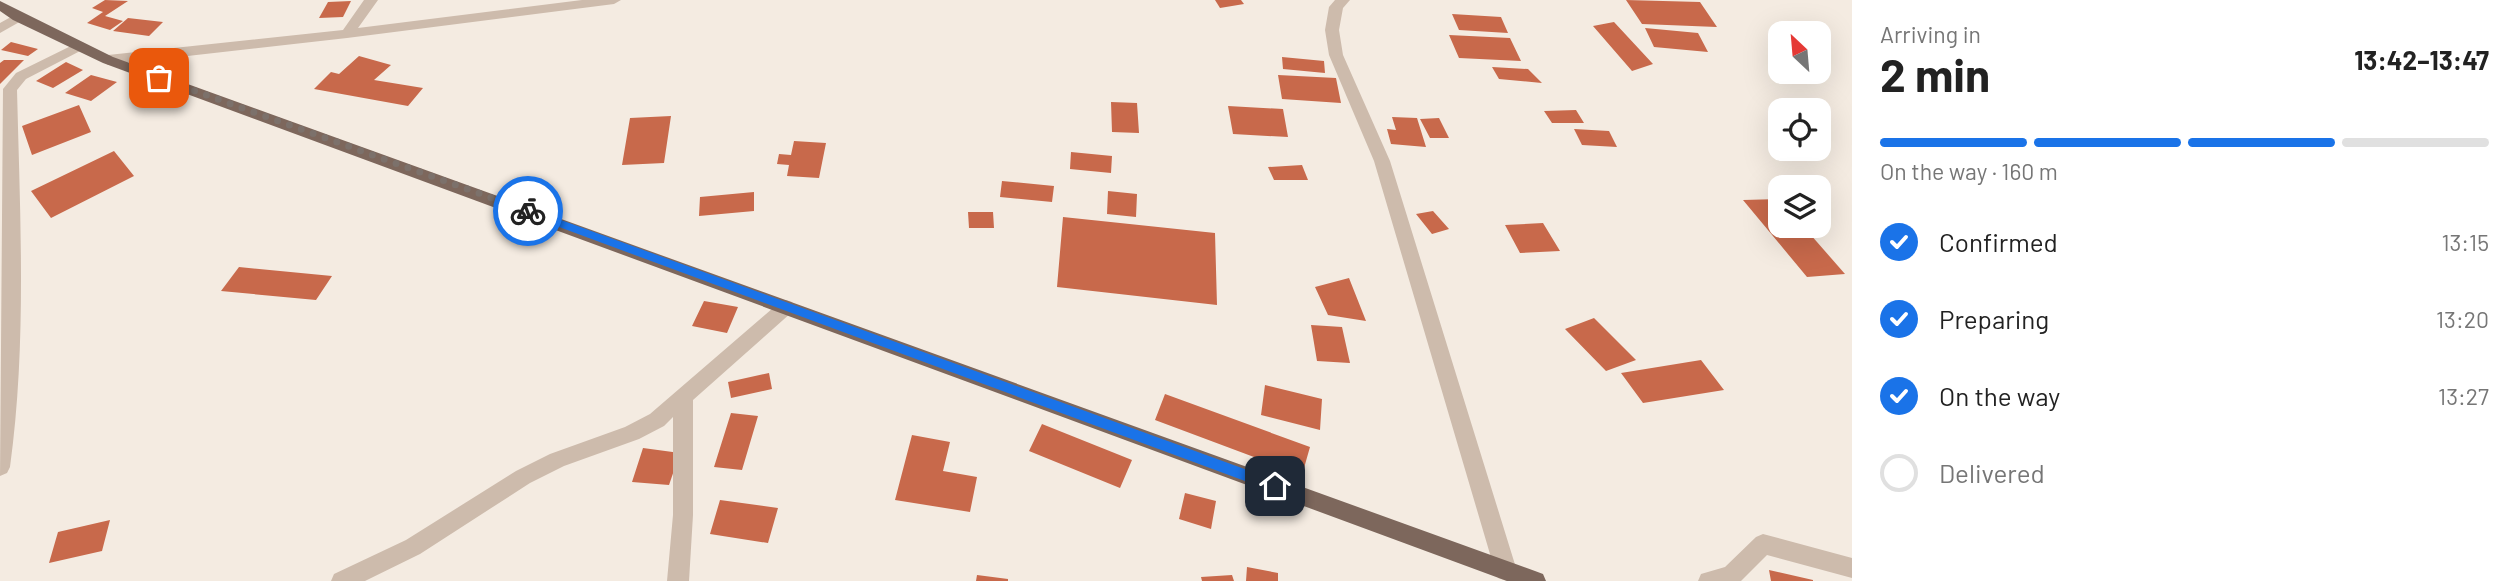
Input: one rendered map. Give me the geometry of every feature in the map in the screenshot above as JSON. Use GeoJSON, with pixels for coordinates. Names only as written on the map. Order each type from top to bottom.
{"type":"FeatureCollection","features":[{"type":"Feature","properties":{"kind":"main road"},"geometry":{"type":"LineString","coordinates":[[0,5],[18,17],[108,60],[1535,581]]}},
{"type":"Feature","properties":{"kind":"street"},"geometry":{"type":"LineString","coordinates":[[346,34],[371,0]]}},
{"type":"Feature","properties":{"kind":"street"},"geometry":{"type":"LineString","coordinates":[[108,60],[346,34],[614,0]]}},
{"type":"Feature","properties":{"kind":"street"},"geometry":{"type":"LineString","coordinates":[[1343,0],[1336,8],[1332,30],[1336,55],[1382,161],[1506,571]]}},
{"type":"Feature","properties":{"kind":"street"},"geometry":{"type":"LineString","coordinates":[[0,29],[18,17]]}},
{"type":"Feature","properties":{"kind":"street"},"geometry":{"type":"LineString","coordinates":[[0,467],[7,418],[12,231],[10,89],[21,76],[79,47]]}},
{"type":"Feature","properties":{"kind":"street"},"geometry":{"type":"LineString","coordinates":[[342,581],[413,547],[523,477],[557,460],[632,433],[657,420],[786,307]]}},
{"type":"Feature","properties":{"kind":"street"},"geometry":{"type":"LineString","coordinates":[[678,581],[683,514],[682,397]]}},
{"type":"Feature","properties":{"kind":"street"},"geometry":{"type":"LineString","coordinates":[[1709,581],[1731,576],[1763,544],[1852,568]]}},
{"type":"Feature","properties":{"kind":"building"},"geometry":{"type":"Polygon","coordinates":[[[105,0],[128,1],[105,16],[123,21],[110,30],[87,23],[103,12],[92,8],[105,0]]]}},
{"type":"Feature","properties":{"kind":"building"},"geometry":{"type":"Polygon","coordinates":[[[1215,0],[1241,0],[1244,4],[1220,8],[1215,0]]]}},
{"type":"Feature","properties":{"kind":"building"},"geometry":{"type":"Polygon","coordinates":[[[1626,0],[1700,2],[1717,27],[1642,24],[1626,0]]]}},
{"type":"Feature","properties":{"kind":"building"},"geometry":{"type":"Polygon","coordinates":[[[351,1],[343,17],[319,18],[328,2],[351,1]]]}},
{"type":"Feature","properties":{"kind":"building"},"geometry":{"type":"Polygon","coordinates":[[[1452,14],[1501,17],[1508,33],[1459,30],[1452,14]]]}},
{"type":"Feature","properties":{"kind":"building"},"geometry":{"type":"Polygon","coordinates":[[[128,18],[163,22],[149,36],[113,31],[128,18]]]}},
{"type":"Feature","properties":{"kind":"building"},"geometry":{"type":"Polygon","coordinates":[[[1614,22],[1653,64],[1632,71],[1593,26],[1614,22]]]}},
{"type":"Feature","properties":{"kind":"building"},"geometry":{"type":"Polygon","coordinates":[[[1645,28],[1698,33],[1708,52],[1654,47],[1645,28]]]}},
{"type":"Feature","properties":{"kind":"building"},"geometry":{"type":"Polygon","coordinates":[[[1449,35],[1510,38],[1521,61],[1459,58],[1449,35]]]}},
{"type":"Feature","properties":{"kind":"building"},"geometry":{"type":"Polygon","coordinates":[[[11,42],[38,49],[28,56],[1,50],[11,42]]]}},
{"type":"Feature","properties":{"kind":"building"},"geometry":{"type":"Polygon","coordinates":[[[359,56],[391,65],[374,80],[423,88],[408,106],[314,89],[331,72],[339,74],[359,56]]]}},
{"type":"Feature","properties":{"kind":"building"},"geometry":{"type":"Polygon","coordinates":[[[1282,57],[1324,61],[1325,73],[1283,69],[1282,57]]]}},
{"type":"Feature","properties":{"kind":"building"},"geometry":{"type":"Polygon","coordinates":[[[4,60],[24,60],[0,84],[0,63],[4,60]]]}},
{"type":"Feature","properties":{"kind":"building"},"geometry":{"type":"Polygon","coordinates":[[[66,62],[83,70],[53,88],[36,81],[66,62]]]}},
{"type":"Feature","properties":{"kind":"building"},"geometry":{"type":"Polygon","coordinates":[[[1492,67],[1528,69],[1542,83],[1499,79],[1492,67]]]}},
{"type":"Feature","properties":{"kind":"building"},"geometry":{"type":"Polygon","coordinates":[[[91,75],[117,82],[91,101],[65,93],[91,75]]]}},
{"type":"Feature","properties":{"kind":"building"},"geometry":{"type":"Polygon","coordinates":[[[1278,75],[1336,78],[1341,103],[1282,99],[1278,75]]]}},
{"type":"Feature","properties":{"kind":"building"},"geometry":{"type":"Polygon","coordinates":[[[1111,102],[1137,103],[1139,133],[1112,132],[1111,102]]]}},
{"type":"Feature","properties":{"kind":"building"},"geometry":{"type":"Polygon","coordinates":[[[79,105],[91,132],[32,155],[22,126],[79,105]]]}},
{"type":"Feature","properties":{"kind":"building"},"geometry":{"type":"Polygon","coordinates":[[[1228,106],[1283,109],[1288,137],[1233,134],[1228,106]]]}},
{"type":"Feature","properties":{"kind":"building"},"geometry":{"type":"Polygon","coordinates":[[[1576,110],[1584,123],[1552,123],[1544,111],[1576,110]]]}},
{"type":"Feature","properties":{"kind":"building"},"geometry":{"type":"Polygon","coordinates":[[[671,116],[664,163],[622,165],[630,118],[671,116]]]}},
{"type":"Feature","properties":{"kind":"building"},"geometry":{"type":"Polygon","coordinates":[[[1392,117],[1417,118],[1426,147],[1391,144],[1387,129],[1396,130],[1392,117]]]}},
{"type":"Feature","properties":{"kind":"building"},"geometry":{"type":"Polygon","coordinates":[[[1439,118],[1449,138],[1430,138],[1420,119],[1439,118]]]}},
{"type":"Feature","properties":{"kind":"building"},"geometry":{"type":"Polygon","coordinates":[[[1574,129],[1609,131],[1617,147],[1582,145],[1574,129]]]}},
{"type":"Feature","properties":{"kind":"building"},"geometry":{"type":"Polygon","coordinates":[[[794,141],[826,143],[819,178],[787,176],[789,165],[777,164],[779,154],[791,155],[794,141]]]}},
{"type":"Feature","properties":{"kind":"building"},"geometry":{"type":"Polygon","coordinates":[[[114,151],[134,176],[51,218],[31,191],[114,151]]]}},
{"type":"Feature","properties":{"kind":"building"},"geometry":{"type":"Polygon","coordinates":[[[1071,152],[1112,156],[1111,173],[1070,169],[1071,152]]]}},
{"type":"Feature","properties":{"kind":"building"},"geometry":{"type":"Polygon","coordinates":[[[1302,165],[1308,180],[1274,180],[1268,167],[1302,165]]]}},
{"type":"Feature","properties":{"kind":"building"},"geometry":{"type":"Polygon","coordinates":[[[1002,181],[1054,186],[1052,202],[1000,197],[1002,181]]]}},
{"type":"Feature","properties":{"kind":"building"},"geometry":{"type":"Polygon","coordinates":[[[1108,191],[1137,194],[1136,217],[1107,214],[1108,191]]]}},
{"type":"Feature","properties":{"kind":"building"},"geometry":{"type":"Polygon","coordinates":[[[754,192],[754,211],[699,216],[700,197],[754,192]]]}},
{"type":"Feature","properties":{"kind":"building"},"geometry":{"type":"Polygon","coordinates":[[[1768,199],[1768,230],[1743,200],[1768,199]]]}},
{"type":"Feature","properties":{"kind":"building"},"geometry":{"type":"Polygon","coordinates":[[[1433,211],[1449,229],[1432,234],[1416,214],[1433,211]]]}},
{"type":"Feature","properties":{"kind":"building"},"geometry":{"type":"Polygon","coordinates":[[[968,212],[993,212],[994,228],[969,228],[968,212]]]}},
{"type":"Feature","properties":{"kind":"building"},"geometry":{"type":"Polygon","coordinates":[[[1063,217],[1215,233],[1217,305],[1057,287],[1063,217]]]}},
{"type":"Feature","properties":{"kind":"building"},"geometry":{"type":"Polygon","coordinates":[[[1543,223],[1560,251],[1520,253],[1505,225],[1543,223]]]}},
{"type":"Feature","properties":{"kind":"building"},"geometry":{"type":"Polygon","coordinates":[[[1775,238],[1814,238],[1845,274],[1807,277],[1775,238]]]}},
{"type":"Feature","properties":{"kind":"building"},"geometry":{"type":"Polygon","coordinates":[[[239,267],[332,276],[316,300],[221,291],[239,267]]]}},
{"type":"Feature","properties":{"kind":"building"},"geometry":{"type":"Polygon","coordinates":[[[1349,278],[1366,321],[1328,315],[1315,287],[1349,278]]]}},
{"type":"Feature","properties":{"kind":"building"},"geometry":{"type":"Polygon","coordinates":[[[704,301],[738,307],[727,333],[692,326],[704,301]]]}},
{"type":"Feature","properties":{"kind":"building"},"geometry":{"type":"Polygon","coordinates":[[[1594,318],[1636,360],[1606,371],[1565,329],[1594,318]]]}},
{"type":"Feature","properties":{"kind":"building"},"geometry":{"type":"Polygon","coordinates":[[[1311,325],[1342,327],[1350,363],[1317,361],[1311,325]]]}},
{"type":"Feature","properties":{"kind":"building"},"geometry":{"type":"Polygon","coordinates":[[[1701,360],[1724,390],[1643,403],[1621,373],[1701,360]]]}},
{"type":"Feature","properties":{"kind":"building"},"geometry":{"type":"Polygon","coordinates":[[[769,373],[772,389],[731,398],[728,382],[769,373]]]}},
{"type":"Feature","properties":{"kind":"building"},"geometry":{"type":"Polygon","coordinates":[[[1265,385],[1322,399],[1320,430],[1261,415],[1265,385]]]}},
{"type":"Feature","properties":{"kind":"building"},"geometry":{"type":"Polygon","coordinates":[[[1165,394],[1310,447],[1302,475],[1155,420],[1165,394]]]}},
{"type":"Feature","properties":{"kind":"building"},"geometry":{"type":"Polygon","coordinates":[[[731,413],[758,416],[742,470],[714,467],[731,413]]]}},
{"type":"Feature","properties":{"kind":"building"},"geometry":{"type":"Polygon","coordinates":[[[1042,424],[1132,460],[1120,488],[1029,451],[1042,424]]]}},
{"type":"Feature","properties":{"kind":"building"},"geometry":{"type":"Polygon","coordinates":[[[912,435],[950,442],[943,471],[977,477],[970,512],[895,500],[912,435]]]}},
{"type":"Feature","properties":{"kind":"building"},"geometry":{"type":"Polygon","coordinates":[[[643,448],[680,453],[669,485],[632,482],[643,448]]]}},
{"type":"Feature","properties":{"kind":"building"},"geometry":{"type":"Polygon","coordinates":[[[1185,493],[1216,501],[1211,529],[1179,519],[1185,493]]]}},
{"type":"Feature","properties":{"kind":"building"},"geometry":{"type":"Polygon","coordinates":[[[720,500],[778,508],[768,543],[710,534],[720,500]]]}},
{"type":"Feature","properties":{"kind":"building"},"geometry":{"type":"Polygon","coordinates":[[[110,520],[102,551],[49,563],[58,532],[110,520]]]}},
{"type":"Feature","properties":{"kind":"building"},"geometry":{"type":"Polygon","coordinates":[[[1247,567],[1278,573],[1278,581],[1246,581],[1247,567]]]}},
{"type":"Feature","properties":{"kind":"building"},"geometry":{"type":"Polygon","coordinates":[[[1769,570],[1813,580],[1813,581],[1771,581],[1769,570]]]}},
{"type":"Feature","properties":{"kind":"building"},"geometry":{"type":"Polygon","coordinates":[[[977,575],[1008,579],[1008,581],[976,581],[977,575]]]}},
{"type":"Feature","properties":{"kind":"building"},"geometry":{"type":"Polygon","coordinates":[[[1232,575],[1234,581],[1202,581],[1201,577],[1232,575]]]}},
{"type":"Feature","properties":{"kind":"way so far"},"geometry":{"type":"LineString","coordinates":[[159,78],[528,211]]}},
{"type":"Feature","properties":{"kind":"route"},"geometry":{"type":"LineString","coordinates":[[528,211],[1275,486]]}}]}
